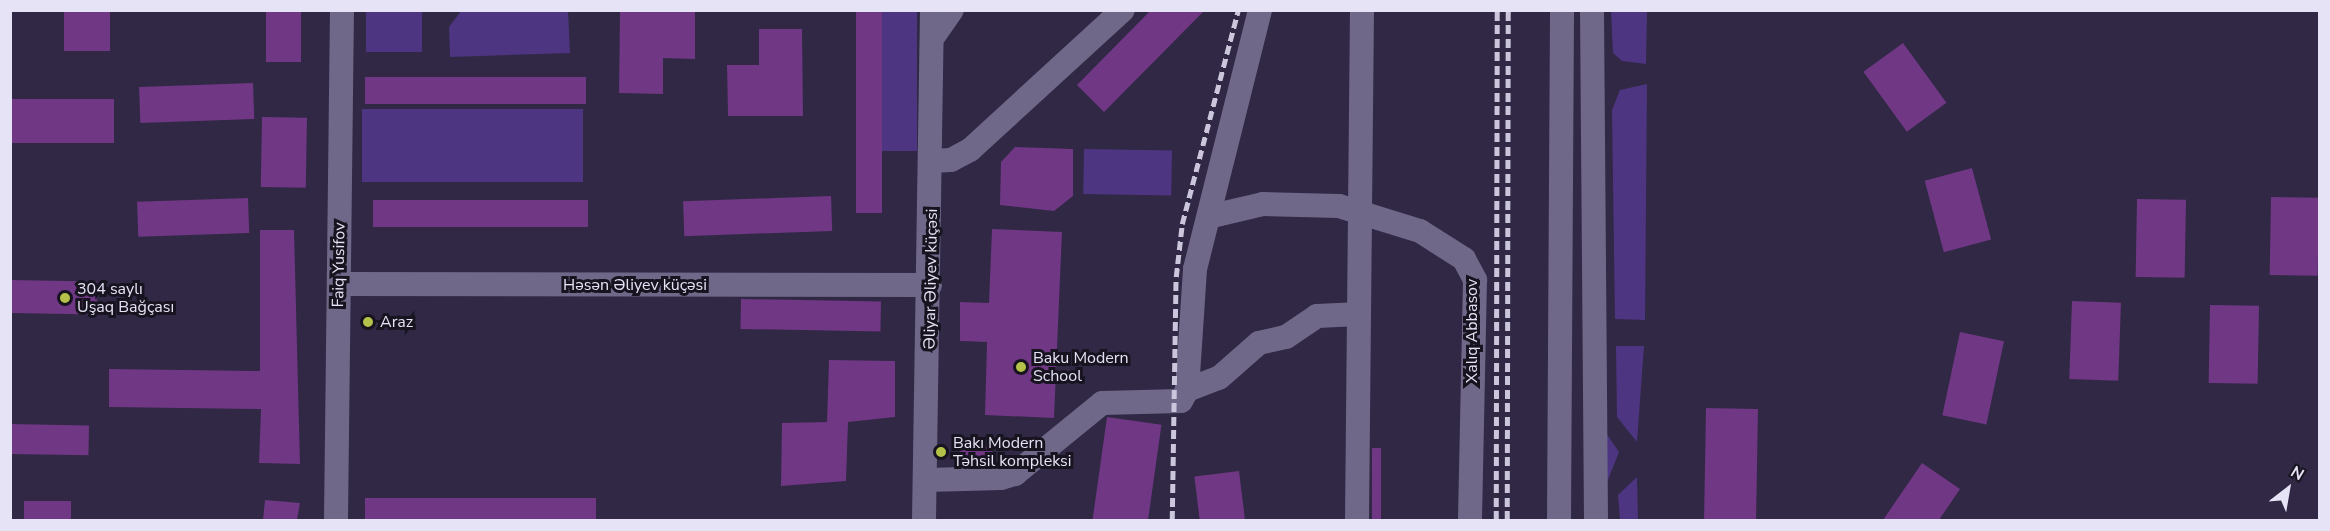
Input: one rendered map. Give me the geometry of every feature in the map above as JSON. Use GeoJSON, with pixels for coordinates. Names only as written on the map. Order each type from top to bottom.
{"type":"FeatureCollection","features":[{"type":"Feature","properties":{"kind":"street","name":"Faiq Yusifov"},"geometry":{"type":"LineString","coordinates":[[336,520],[342,10]]}},
{"type":"Feature","properties":{"kind":"street","name":"Əliyar Əliyev küçəsi"},"geometry":{"type":"LineString","coordinates":[[924,520],[927,480],[932,10]]}},
{"type":"Feature","properties":{"kind":"street"},"geometry":{"type":"LineString","coordinates":[[933,37],[952,10]]}},
{"type":"Feature","properties":{"kind":"street"},"geometry":{"type":"LineString","coordinates":[[932,161],[951,160],[970,150],[1123,10]]}},
{"type":"Feature","properties":{"kind":"street"},"geometry":{"type":"LineString","coordinates":[[1187,390],[1195,269],[1212,216],[1230,115],[1260,10]]}},
{"type":"Feature","properties":{"kind":"street"},"geometry":{"type":"LineString","coordinates":[[1357,520],[1362,10]]}},
{"type":"Feature","properties":{"kind":"street"},"geometry":{"type":"LineString","coordinates":[[1559,520],[1562,10]]}},
{"type":"Feature","properties":{"kind":"street"},"geometry":{"type":"LineString","coordinates":[[1592,10],[1596,520]]}},
{"type":"Feature","properties":{"kind":"street","name":"Xalıq Abbasov"},"geometry":{"type":"LineString","coordinates":[[1212,216],[1288,202],[1360,211],[1420,231],[1455,251],[1472,269],[1470,520]]}},
{"type":"Feature","properties":{"kind":"street","name":"Həsən Əliyev küçəsi"},"geometry":{"type":"LineString","coordinates":[[339,284],[930,285]]}},
{"type":"Feature","properties":{"kind":"street"},"geometry":{"type":"LineString","coordinates":[[927,480],[1015,474],[1102,403],[1174,404],[1187,390],[1220,378],[1258,343],[1286,337],[1317,316],[1359,314]]}},
{"type":"Feature","properties":{"kind":"shaded area"},"geometry":{"type":"Polygon","coordinates":[[[366,11],[422,11],[422,52],[366,52],[366,11]]]}},
{"type":"Feature","properties":{"kind":"shaded area"},"geometry":{"type":"Polygon","coordinates":[[[461,11],[568,11],[570,53],[450,57],[449,27],[461,11]]]}},
{"type":"Feature","properties":{"kind":"shaded area"},"geometry":{"type":"Polygon","coordinates":[[[882,11],[917,11],[917,151],[882,151],[882,11]]]}},
{"type":"Feature","properties":{"kind":"shaded area"},"geometry":{"type":"Polygon","coordinates":[[[1611,11],[1647,11],[1646,64],[1622,61],[1613,53],[1611,11]]]}},
{"type":"Feature","properties":{"kind":"shaded area"},"geometry":{"type":"Polygon","coordinates":[[[1647,84],[1645,320],[1615,319],[1612,110],[1620,90],[1647,84]]]}},
{"type":"Feature","properties":{"kind":"shaded area"},"geometry":{"type":"Polygon","coordinates":[[[362,109],[583,109],[583,182],[362,182],[362,109]]]}},
{"type":"Feature","properties":{"kind":"shaded area"},"geometry":{"type":"Polygon","coordinates":[[[1084,149],[1172,151],[1171,196],[1083,194],[1084,149]]]}},
{"type":"Feature","properties":{"kind":"shaded area"},"geometry":{"type":"Polygon","coordinates":[[[1616,346],[1644,346],[1637,442],[1617,417],[1616,346]]]}},
{"type":"Feature","properties":{"kind":"shaded area"},"geometry":{"type":"Polygon","coordinates":[[[1604,430],[1619,452],[1606,485],[1604,430]]]}},
{"type":"Feature","properties":{"kind":"shaded area"},"geometry":{"type":"Polygon","coordinates":[[[1637,477],[1638,520],[1620,520],[1618,495],[1637,477]]]}},
{"type":"Feature","properties":{"kind":"building"},"geometry":{"type":"Polygon","coordinates":[[[64,10],[110,10],[110,51],[64,51],[64,10]]]}},
{"type":"Feature","properties":{"kind":"building"},"geometry":{"type":"Polygon","coordinates":[[[266,10],[301,10],[301,62],[266,62],[266,10]]]}},
{"type":"Feature","properties":{"kind":"building"},"geometry":{"type":"Polygon","coordinates":[[[620,10],[695,10],[695,59],[663,58],[663,94],[619,93],[620,10]]]}},
{"type":"Feature","properties":{"kind":"building"},"geometry":{"type":"Polygon","coordinates":[[[856,10],[882,10],[882,213],[856,213],[856,10]]]}},
{"type":"Feature","properties":{"kind":"building"},"geometry":{"type":"Polygon","coordinates":[[[1151,10],[1205,10],[1104,112],[1077,85],[1151,10]]]}},
{"type":"Feature","properties":{"kind":"building"},"geometry":{"type":"Polygon","coordinates":[[[759,29],[802,29],[803,116],[728,116],[727,65],[759,65],[759,29]]]}},
{"type":"Feature","properties":{"kind":"building"},"geometry":{"type":"Polygon","coordinates":[[[1903,43],[1946,103],[1907,132],[1863,72],[1903,43]]]}},
{"type":"Feature","properties":{"kind":"building"},"geometry":{"type":"Polygon","coordinates":[[[365,77],[586,77],[586,104],[365,104],[365,77]]]}},
{"type":"Feature","properties":{"kind":"building"},"geometry":{"type":"Polygon","coordinates":[[[253,83],[254,119],[140,123],[139,87],[253,83]]]}},
{"type":"Feature","properties":{"kind":"building"},"geometry":{"type":"Polygon","coordinates":[[[10,99],[114,99],[114,143],[10,143],[10,99]]]}},
{"type":"Feature","properties":{"kind":"building"},"geometry":{"type":"Polygon","coordinates":[[[262,117],[307,118],[306,188],[261,187],[262,117]]]}},
{"type":"Feature","properties":{"kind":"building"},"geometry":{"type":"Polygon","coordinates":[[[1015,147],[1073,149],[1073,196],[1054,211],[1000,205],[1001,162],[1015,147]]]}},
{"type":"Feature","properties":{"kind":"building"},"geometry":{"type":"Polygon","coordinates":[[[1972,168],[1991,239],[1944,252],[1925,181],[1972,168]]]}},
{"type":"Feature","properties":{"kind":"building"},"geometry":{"type":"Polygon","coordinates":[[[831,196],[832,231],[684,236],[683,201],[831,196]]]}},
{"type":"Feature","properties":{"kind":"building"},"geometry":{"type":"Polygon","coordinates":[[[2271,197],[2319,198],[2318,276],[2270,275],[2271,197]]]}},
{"type":"Feature","properties":{"kind":"building"},"geometry":{"type":"Polygon","coordinates":[[[248,198],[249,233],[138,237],[137,202],[248,198]]]}},
{"type":"Feature","properties":{"kind":"building"},"geometry":{"type":"Polygon","coordinates":[[[2137,199],[2186,200],[2185,278],[2136,277],[2137,199]]]}},
{"type":"Feature","properties":{"kind":"building"},"geometry":{"type":"Polygon","coordinates":[[[373,200],[588,200],[588,227],[373,227],[373,200]]]}},
{"type":"Feature","properties":{"kind":"building","name":"Baku Modern School"},"geometry":{"type":"Polygon","coordinates":[[[992,229],[1062,232],[1054,418],[985,415],[987,342],[960,341],[960,302],[989,303],[992,229]]]}},
{"type":"Feature","properties":{"kind":"building"},"geometry":{"type":"Polygon","coordinates":[[[260,230],[294,230],[300,464],[259,463],[261,409],[109,407],[109,369],[260,371],[260,230]]]}},
{"type":"Feature","properties":{"kind":"building"},"geometry":{"type":"Polygon","coordinates":[[[10,280],[97,282],[96,315],[10,313],[10,280]]]}},
{"type":"Feature","properties":{"kind":"building"},"geometry":{"type":"Polygon","coordinates":[[[741,299],[881,301],[880,331],[740,329],[741,299]]]}},
{"type":"Feature","properties":{"kind":"building"},"geometry":{"type":"Polygon","coordinates":[[[2072,301],[2121,303],[2118,381],[2069,379],[2072,301]]]}},
{"type":"Feature","properties":{"kind":"building"},"geometry":{"type":"Polygon","coordinates":[[[2210,305],[2259,306],[2258,384],[2209,383],[2210,305]]]}},
{"type":"Feature","properties":{"kind":"building"},"geometry":{"type":"Polygon","coordinates":[[[1960,332],[2004,341],[1986,424],[1942,415],[1960,332]]]}},
{"type":"Feature","properties":{"kind":"building"},"geometry":{"type":"Polygon","coordinates":[[[829,360],[895,361],[895,417],[848,422],[846,481],[781,486],[782,423],[827,422],[829,360]]]}},
{"type":"Feature","properties":{"kind":"building"},"geometry":{"type":"Polygon","coordinates":[[[1706,408],[1758,409],[1756,520],[1704,520],[1706,408]]]}},
{"type":"Feature","properties":{"kind":"building"},"geometry":{"type":"Polygon","coordinates":[[[1107,417],[1161,425],[1148,520],[1093,520],[1107,417]]]}},
{"type":"Feature","properties":{"kind":"building"},"geometry":{"type":"Polygon","coordinates":[[[10,424],[89,425],[88,455],[10,454],[10,424]]]}},
{"type":"Feature","properties":{"kind":"building"},"geometry":{"type":"Polygon","coordinates":[[[960,445],[993,446],[992,462],[959,461],[960,445]]]}},
{"type":"Feature","properties":{"kind":"building"},"geometry":{"type":"Polygon","coordinates":[[[1372,448],[1381,448],[1381,520],[1372,520],[1372,448]]]}},
{"type":"Feature","properties":{"kind":"building"},"geometry":{"type":"Polygon","coordinates":[[[1922,463],[1960,489],[1939,520],[1883,520],[1922,463]]]}},
{"type":"Feature","properties":{"kind":"building"},"geometry":{"type":"Polygon","coordinates":[[[1239,471],[1245,520],[1200,520],[1194,476],[1239,471]]]}},
{"type":"Feature","properties":{"kind":"building"},"geometry":{"type":"Polygon","coordinates":[[[365,498],[596,498],[596,520],[365,520],[365,498]]]}},
{"type":"Feature","properties":{"kind":"building"},"geometry":{"type":"Polygon","coordinates":[[[265,500],[300,503],[297,520],[263,520],[265,500]]]}},
{"type":"Feature","properties":{"kind":"building"},"geometry":{"type":"Polygon","coordinates":[[[24,501],[71,501],[71,520],[24,520],[24,501]]]}},
{"type":"Feature","properties":{"kind":"railway"},"geometry":{"type":"LineString","coordinates":[[1172,520],[1176,277],[1182,224],[1238,10]]}},
{"type":"Feature","properties":{"kind":"railway"},"geometry":{"type":"LineString","coordinates":[[1496,520],[1497,10]]}},
{"type":"Feature","properties":{"kind":"railway"},"geometry":{"type":"LineString","coordinates":[[1507,520],[1508,10]]}},
{"type":"Feature","properties":{"kind":"place","name":"304 saylı Uşaq Bağçası"},"geometry":{"type":"Point","coordinates":[65,298]}},
{"type":"Feature","properties":{"kind":"place","name":"Araz"},"geometry":{"type":"Point","coordinates":[368,322]}},
{"type":"Feature","properties":{"kind":"place","name":"Baku Modern School"},"geometry":{"type":"Point","coordinates":[1021,367]}},
{"type":"Feature","properties":{"kind":"place","name":"Bakı Modern Təhsil kompleksi"},"geometry":{"type":"Point","coordinates":[941,452]}}]}
